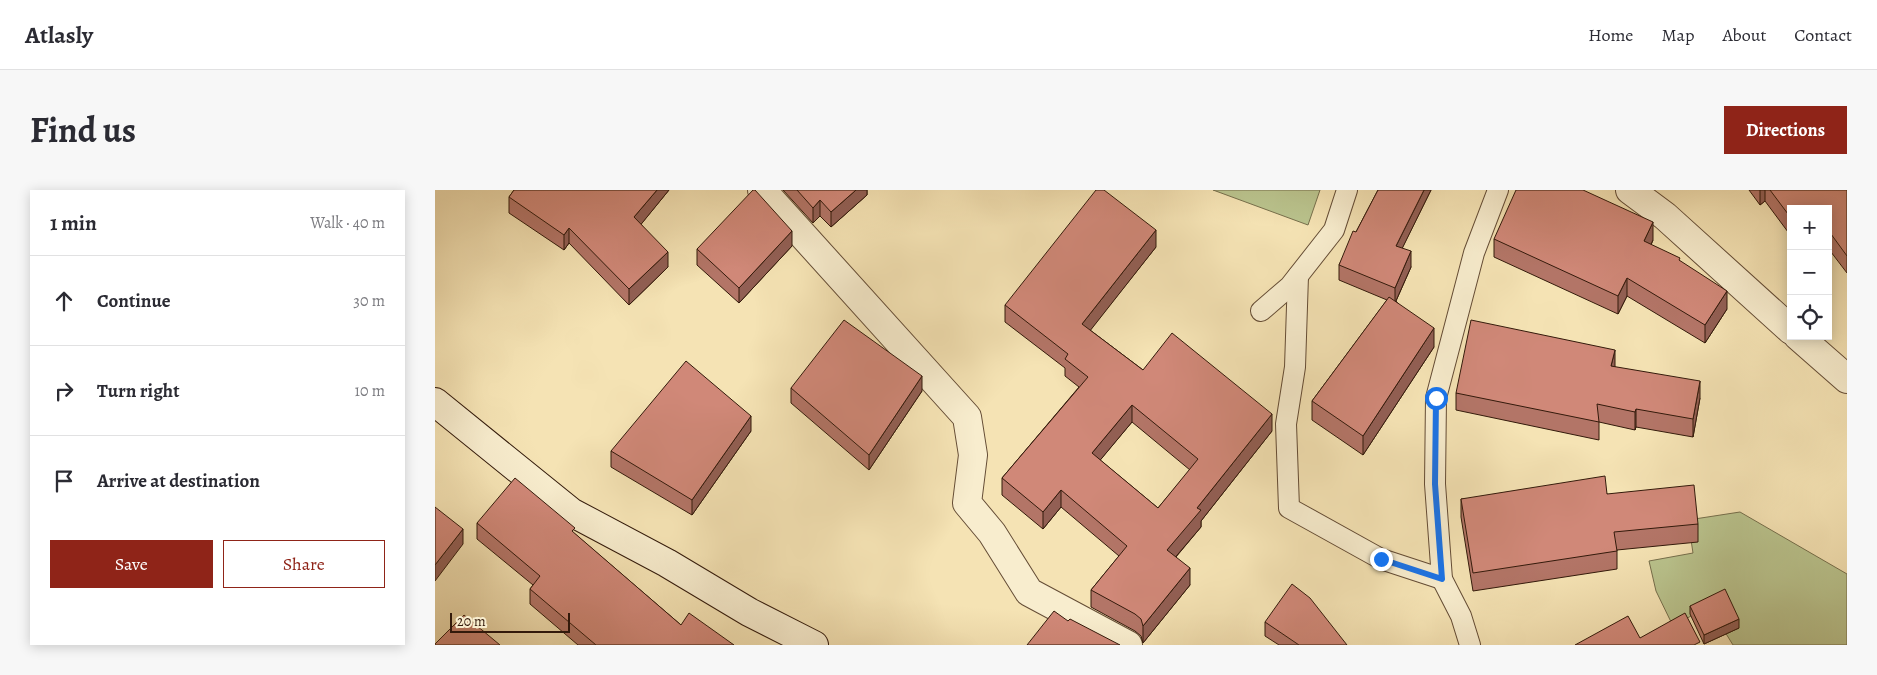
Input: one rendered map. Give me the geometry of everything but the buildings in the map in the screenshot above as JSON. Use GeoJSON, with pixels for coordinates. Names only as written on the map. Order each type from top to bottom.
{"type":"FeatureCollection","features":[{"type":"Feature","properties":{"kind":"street"},"geometry":{"type":"LineString","coordinates":[[762,190],[967,417],[973,456],[967,503],[992,533],[1029,592],[1128,645]]}},
{"type":"Feature","properties":{"kind":"street"},"geometry":{"type":"LineString","coordinates":[[1630,190],[1665,216],[1787,326]]}},
{"type":"Feature","properties":{"kind":"street"},"geometry":{"type":"LineString","coordinates":[[1803,340],[1847,379]]}},
{"type":"Feature","properties":{"kind":"street"},"geometry":{"type":"LineString","coordinates":[[435,402],[571,512],[667,562],[749,612],[813,645]]}},
{"type":"Feature","properties":{"kind":"lane"},"geometry":{"type":"LineString","coordinates":[[1261,311],[1290,286],[1334,230],[1347,190]]}},
{"type":"Feature","properties":{"kind":"lane"},"geometry":{"type":"LineString","coordinates":[[1470,645],[1461,616],[1442,579],[1435,484],[1436,398],[1474,253],[1499,190]]}},
{"type":"Feature","properties":{"kind":"lane"},"geometry":{"type":"LineString","coordinates":[[1298,276],[1295,367],[1287,424],[1289,508],[1381,559],[1442,579]]}},
{"type":"Feature","properties":{"kind":"green space"},"geometry":{"type":"Polygon","coordinates":[[[1213,190],[1320,190],[1308,225],[1213,190]]]}},
{"type":"Feature","properties":{"kind":"green space"},"geometry":{"type":"Polygon","coordinates":[[[1740,512],[1847,574],[1847,645],[1733,645],[1709,606],[1673,626],[1656,591],[1649,561],[1693,553],[1688,520],[1740,512]]]}},
{"type":"Feature","properties":{"kind":"route"},"geometry":{"type":"LineString","coordinates":[[1381,559],[1442,579],[1435,484],[1436,398]]}}]}
